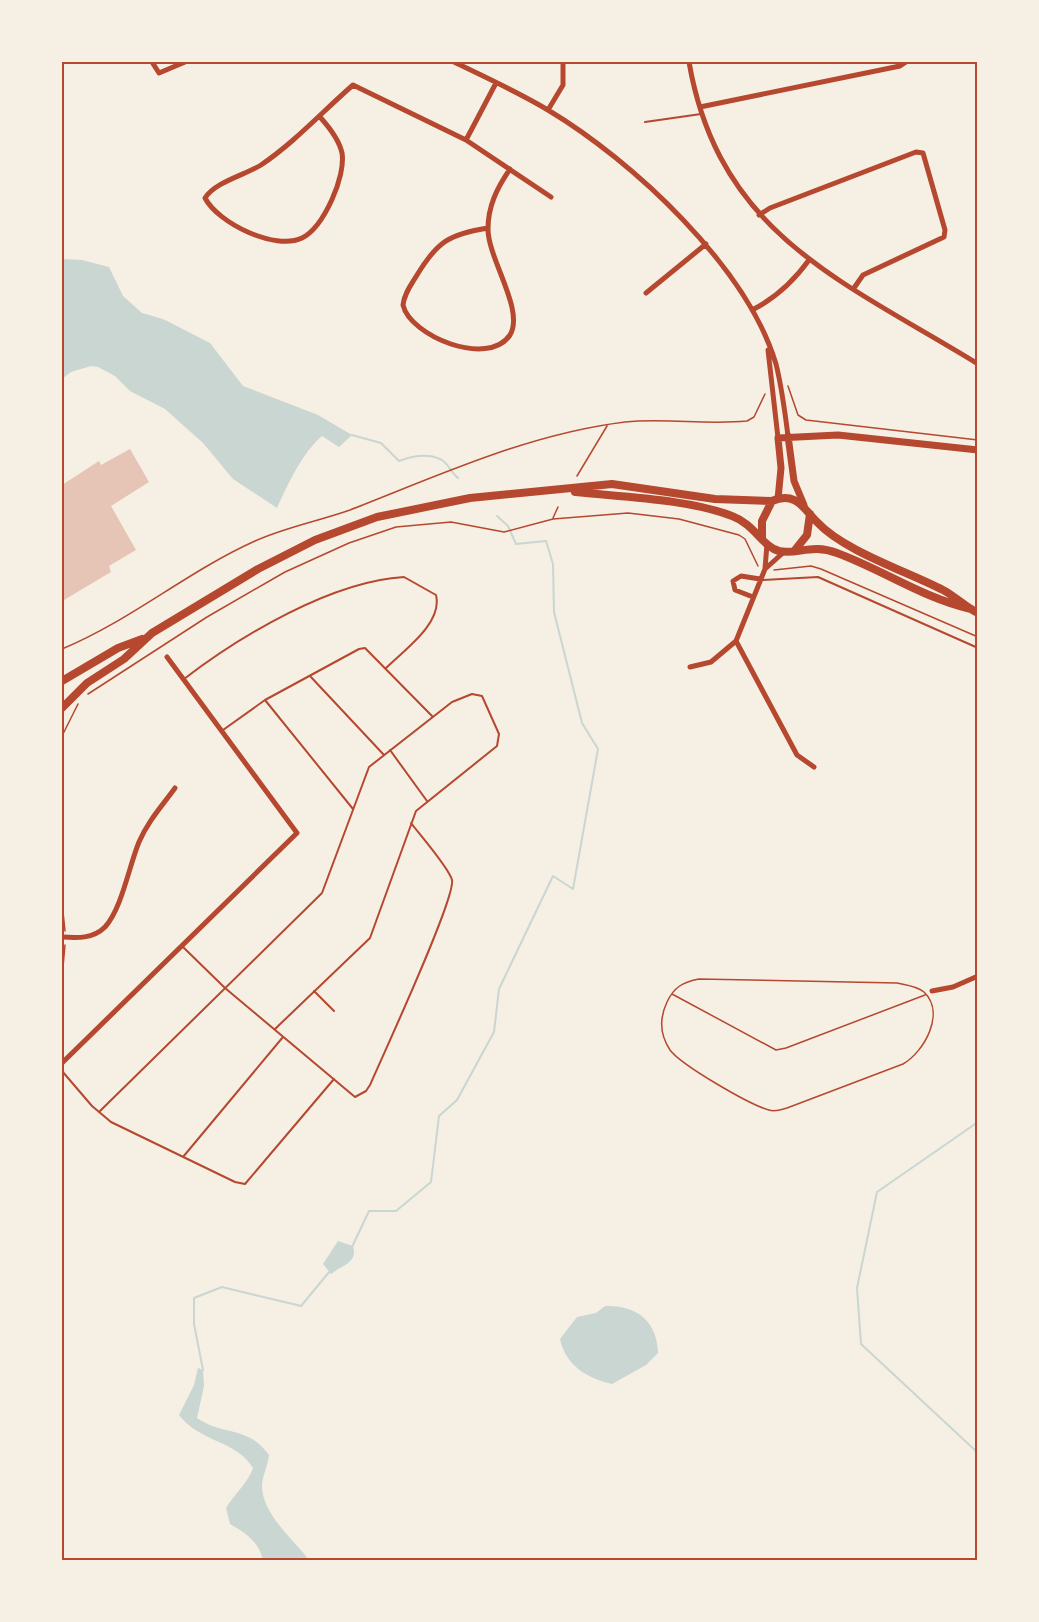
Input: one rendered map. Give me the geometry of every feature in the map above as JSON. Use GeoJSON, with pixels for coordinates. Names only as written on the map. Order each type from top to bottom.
{"type":"FeatureCollection","features":[{"type":"Feature","properties":{"kind":"main road"},"geometry":{"type":"LineString","coordinates":[[62,681],[118,648],[146,638],[258,569],[315,540],[377,517],[470,498],[612,484],[716,499],[794,499],[804,505],[810,514],[837,538],[945,591],[974,611]]}},
{"type":"Feature","properties":{"kind":"main road"},"geometry":{"type":"LineString","coordinates":[[561,490],[650,499],[725,513],[750,524],[764,541],[790,551],[809,548],[834,552],[941,602],[974,611]]}},
{"type":"Feature","properties":{"kind":"main road"},"geometry":{"type":"LineString","coordinates":[[764,541],[762,521],[775,500]]}},
{"type":"Feature","properties":{"kind":"main road"},"geometry":{"type":"LineString","coordinates":[[790,551],[807,535],[810,514]]}},
{"type":"Feature","properties":{"kind":"main road"},"geometry":{"type":"LineString","coordinates":[[62,708],[87,683],[124,659],[146,638]]}},
{"type":"Feature","properties":{"kind":"street"},"geometry":{"type":"LineString","coordinates":[[152,62],[159,73],[185,62]]}},
{"type":"Feature","properties":{"kind":"street"},"geometry":{"type":"LineString","coordinates":[[454,62],[548,110],[628,170],[706,244],[728,272],[752,310],[767,345],[781,387],[794,481],[804,505]]}},
{"type":"Feature","properties":{"kind":"street"},"geometry":{"type":"LineString","coordinates":[[548,110],[563,85],[563,62]]}},
{"type":"Feature","properties":{"kind":"street"},"geometry":{"type":"LineString","coordinates":[[689,62],[701,111],[729,172],[759,215],[809,260],[978,364]]}},
{"type":"Feature","properties":{"kind":"street"},"geometry":{"type":"LineString","coordinates":[[701,111],[900,66],[906,62]]}},
{"type":"Feature","properties":{"kind":"street"},"geometry":{"type":"LineString","coordinates":[[466,140],[496,83]]}},
{"type":"Feature","properties":{"kind":"street"},"geometry":{"type":"LineString","coordinates":[[320,117],[334,134],[342,150],[343,165],[328,207],[308,234],[289,241],[265,238],[243,230],[210,206],[205,198],[210,191],[260,165],[320,117],[352,85],[466,140],[551,197]]}},
{"type":"Feature","properties":{"kind":"street"},"geometry":{"type":"LineString","coordinates":[[759,215],[770,208],[916,152],[923,153],[927,159],[945,230],[944,237],[863,276],[854,288]]}},
{"type":"Feature","properties":{"kind":"street"},"geometry":{"type":"LineString","coordinates":[[488,228],[453,235],[440,243],[431,252],[409,287],[403,305],[409,319],[431,334],[457,346],[483,351],[502,343],[509,335],[514,320],[513,308],[493,258],[488,228],[492,201],[510,169]]}},
{"type":"Feature","properties":{"kind":"street"},"geometry":{"type":"LineString","coordinates":[[646,293],[706,244]]}},
{"type":"Feature","properties":{"kind":"street"},"geometry":{"type":"LineString","coordinates":[[752,310],[785,288],[809,260]]}},
{"type":"Feature","properties":{"kind":"street"},"geometry":{"type":"LineString","coordinates":[[767,345],[781,468],[775,500]]}},
{"type":"Feature","properties":{"kind":"street"},"geometry":{"type":"LineString","coordinates":[[778,438],[838,435],[978,450]]}},
{"type":"Feature","properties":{"kind":"street"},"geometry":{"type":"LineString","coordinates":[[690,668],[711,662],[736,640],[765,568],[764,541]]}},
{"type":"Feature","properties":{"kind":"street"},"geometry":{"type":"LineString","coordinates":[[765,568],[790,551]]}},
{"type":"Feature","properties":{"kind":"street"},"geometry":{"type":"LineString","coordinates":[[753,597],[735,590],[733,581],[737,576],[760,579]]}},
{"type":"Feature","properties":{"kind":"street"},"geometry":{"type":"LineString","coordinates":[[736,640],[791,746],[797,755],[814,766]]}},
{"type":"Feature","properties":{"kind":"street"},"geometry":{"type":"LineString","coordinates":[[62,1063],[297,833],[166,657]]}},
{"type":"Feature","properties":{"kind":"street"},"geometry":{"type":"LineString","coordinates":[[62,938],[86,938],[104,928],[116,906],[149,820],[175,788]]}},
{"type":"Feature","properties":{"kind":"street"},"geometry":{"type":"LineString","coordinates":[[932,991],[953,987],[978,976]]}},
{"type":"Feature","properties":{"kind":"lane"},"geometry":{"type":"LineString","coordinates":[[645,122],[701,111]]}},
{"type":"Feature","properties":{"kind":"lane"},"geometry":{"type":"LineString","coordinates":[[184,680],[221,651],[309,603],[334,593],[404,577],[436,595],[438,603],[426,628],[386,668]]}},
{"type":"Feature","properties":{"kind":"lane"},"geometry":{"type":"LineString","coordinates":[[760,579],[780,581],[818,577],[978,648]]}},
{"type":"Feature","properties":{"kind":"lane"},"geometry":{"type":"LineString","coordinates":[[222,730],[264,700],[359,649],[365,648],[433,717]]}},
{"type":"Feature","properties":{"kind":"lane"},"geometry":{"type":"LineString","coordinates":[[310,676],[384,755]]}},
{"type":"Feature","properties":{"kind":"lane"},"geometry":{"type":"LineString","coordinates":[[99,1112],[322,893],[369,767],[452,702],[478,693],[485,700],[499,741],[491,752],[416,811],[370,938],[275,1029]]}},
{"type":"Feature","properties":{"kind":"lane"},"geometry":{"type":"LineString","coordinates":[[264,700],[353,809]]}},
{"type":"Feature","properties":{"kind":"lane"},"geometry":{"type":"LineString","coordinates":[[390,750],[427,801]]}},
{"type":"Feature","properties":{"kind":"lane"},"geometry":{"type":"LineString","coordinates":[[182,945],[225,988],[355,1097],[366,1091],[370,1085],[432,940],[451,889],[450,876],[411,823]]}},
{"type":"Feature","properties":{"kind":"lane"},"geometry":{"type":"LineString","coordinates":[[314,992],[334,1011]]}},
{"type":"Feature","properties":{"kind":"lane"},"geometry":{"type":"LineString","coordinates":[[183,1157],[284,1036]]}},
{"type":"Feature","properties":{"kind":"lane"},"geometry":{"type":"LineString","coordinates":[[62,1071],[111,1122],[235,1182],[245,1184],[335,1078]]}},
{"type":"Feature","properties":{"kind":"path"},"geometry":{"type":"LineString","coordinates":[[790,385],[798,415],[806,420],[978,440]]}},
{"type":"Feature","properties":{"kind":"path"},"geometry":{"type":"LineString","coordinates":[[62,649],[98,631],[257,540],[339,514],[435,474],[540,440],[608,425],[662,420],[747,421],[754,417],[769,389]]}},
{"type":"Feature","properties":{"kind":"path"},"geometry":{"type":"LineString","coordinates":[[577,476],[608,425]]}},
{"type":"Feature","properties":{"kind":"path"},"geometry":{"type":"LineString","coordinates":[[553,519],[558,507]]}},
{"type":"Feature","properties":{"kind":"path"},"geometry":{"type":"LineString","coordinates":[[86,696],[261,584],[349,543],[396,527],[435,522],[504,532],[553,519],[628,513],[679,519],[739,535],[745,539],[765,568],[811,566],[821,569],[978,637]]}},
{"type":"Feature","properties":{"kind":"path"},"geometry":{"type":"LineString","coordinates":[[62,736],[81,700]]}},
{"type":"Feature","properties":{"kind":"path"},"geometry":{"type":"LineString","coordinates":[[726,979],[897,983],[922,990],[926,994],[931,1007],[931,1025],[924,1044],[912,1059],[773,1111],[696,1071],[672,1053],[661,1025],[671,993],[681,984],[690,981],[726,979]]}},
{"type":"Feature","properties":{"kind":"path"},"geometry":{"type":"LineString","coordinates":[[671,993],[776,1050],[796,1045],[926,994]]}},
{"type":"Feature","properties":{"kind":"shaded area"},"geometry":{"type":"Polygon","coordinates":[[[62,259],[82,260],[109,267],[123,296],[142,313],[163,319],[210,343],[243,386],[318,415],[352,435],[339,447],[322,436],[296,469],[277,508],[233,479],[203,443],[165,409],[130,391],[115,376],[91,366],[71,372],[62,379],[62,259]]]}},
{"type":"Feature","properties":{"kind":"shaded area"},"geometry":{"type":"Polygon","coordinates":[[[338,1241],[353,1246],[354,1252],[348,1263],[331,1274],[323,1264],[338,1241]]]}},
{"type":"Feature","properties":{"kind":"shaded area"},"geometry":{"type":"Polygon","coordinates":[[[605,1306],[627,1308],[643,1317],[654,1332],[658,1353],[646,1365],[612,1384],[586,1374],[572,1364],[560,1339],[577,1317],[596,1313],[605,1306]]]}},
{"type":"Feature","properties":{"kind":"shaded area"},"geometry":{"type":"Polygon","coordinates":[[[198,1368],[203,1370],[204,1386],[197,1418],[207,1424],[244,1435],[261,1446],[269,1455],[262,1486],[267,1507],[309,1560],[263,1560],[251,1539],[230,1524],[226,1508],[248,1479],[253,1468],[237,1452],[197,1431],[179,1415],[194,1385],[198,1368]]]}},
{"type":"Feature","properties":{"kind":"building"},"geometry":{"type":"Polygon","coordinates":[[[130,449],[149,482],[111,506],[136,550],[109,566],[111,572],[64,600],[62,599],[62,485],[99,461],[101,465],[130,449]]]}},
{"type":"Feature","properties":{"kind":"waterway"},"geometry":{"type":"LineString","coordinates":[[352,435],[381,443],[399,461],[420,456],[442,460],[458,478]]}},
{"type":"Feature","properties":{"kind":"waterway"},"geometry":{"type":"LineString","coordinates":[[352,1247],[369,1211],[396,1211],[431,1182],[439,1116],[457,1100],[494,1032],[499,989],[553,876],[573,889],[598,749],[582,723],[554,612],[553,564],[546,541],[516,544],[508,526],[497,516]]}},
{"type":"Feature","properties":{"kind":"waterway"},"geometry":{"type":"LineString","coordinates":[[978,1122],[877,1192],[857,1288],[861,1344],[978,1453]]}},
{"type":"Feature","properties":{"kind":"waterway"},"geometry":{"type":"LineString","coordinates":[[203,1370],[194,1324],[194,1298],[222,1287],[301,1306],[330,1271]]}}]}
